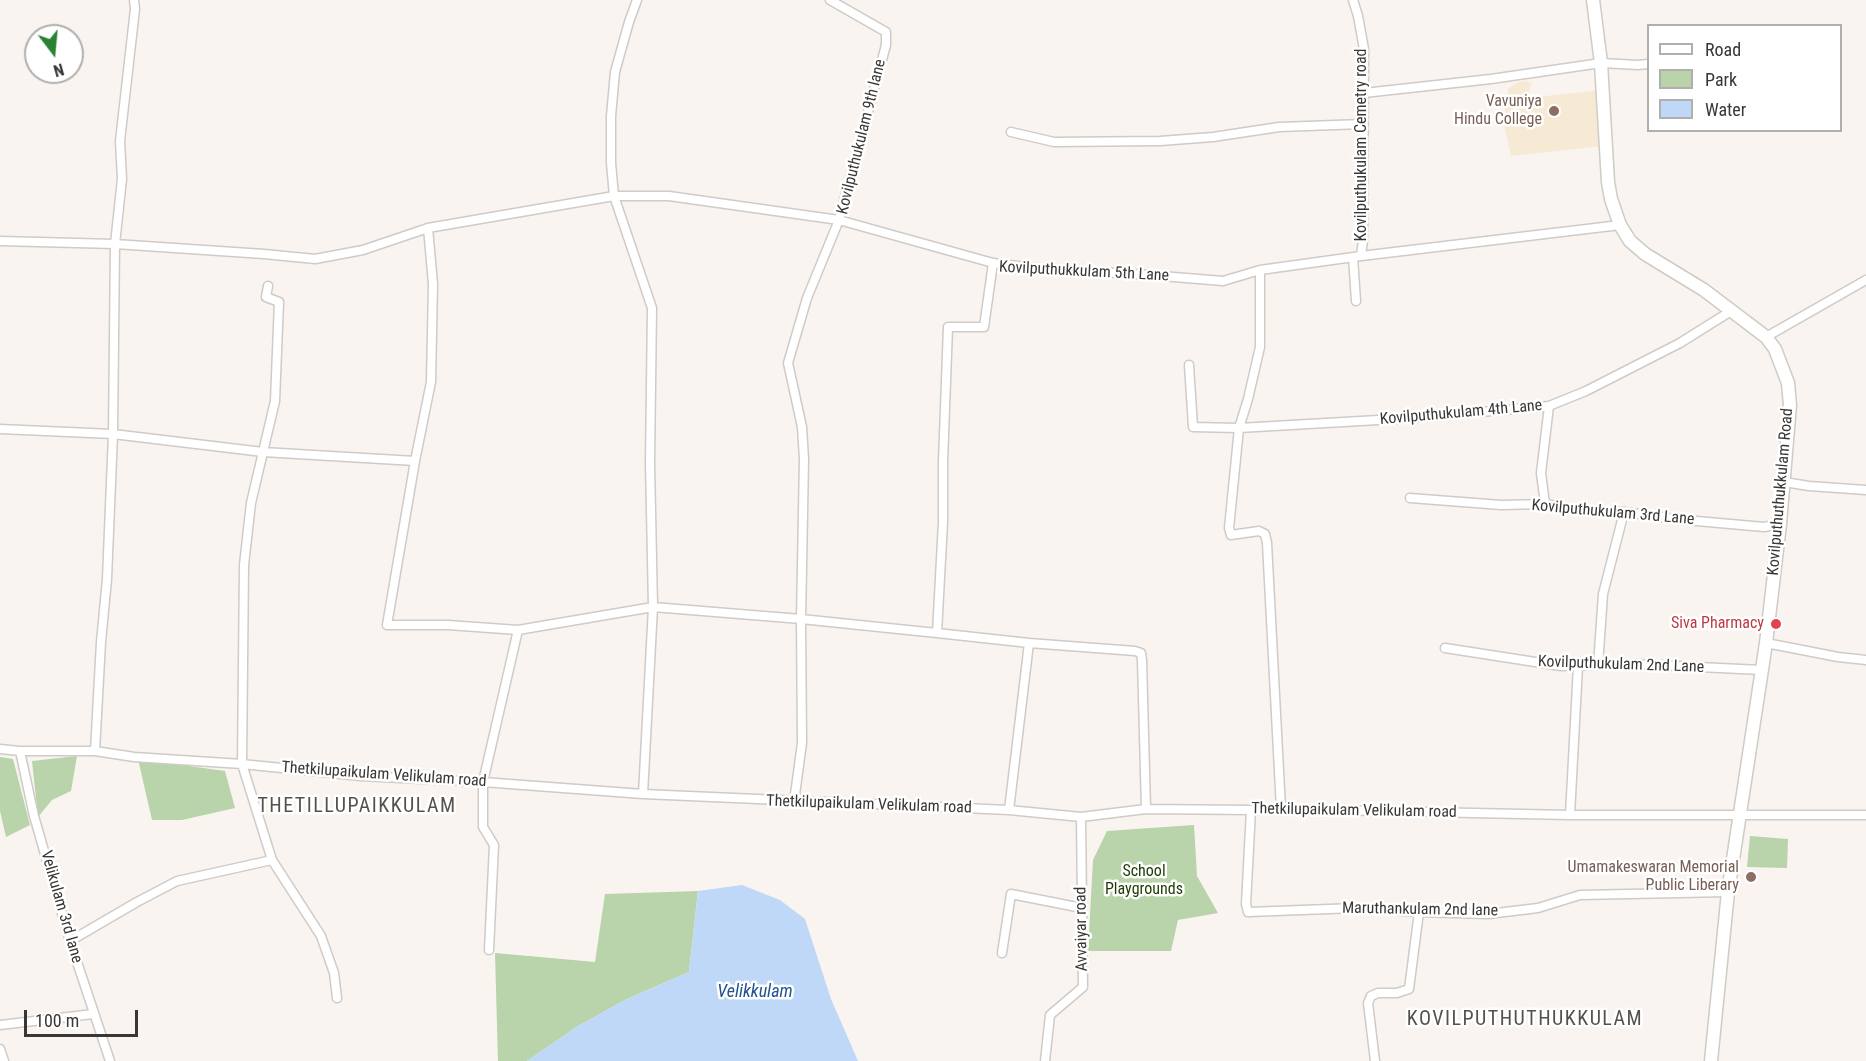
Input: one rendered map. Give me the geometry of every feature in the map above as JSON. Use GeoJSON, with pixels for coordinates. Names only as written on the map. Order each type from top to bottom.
{"type":"FeatureCollection","features":[{"type":"Feature","properties":{"kind":"street"},"geometry":{"type":"LineString","coordinates":[[95,752],[107,579],[113,434],[115,244],[122,179],[120,141],[135,9],[134,0]]}},
{"type":"Feature","properties":{"kind":"street"},"geometry":{"type":"LineString","coordinates":[[637,0],[615,72],[610,163],[614,196],[652,308],[650,463],[653,608],[643,794]]}},
{"type":"Feature","properties":{"kind":"street","name":"Kovilputhukulam 9th lane"},"geometry":{"type":"LineString","coordinates":[[830,0],[886,32],[886,45],[839,220],[993,264]]}},
{"type":"Feature","properties":{"kind":"street","name":"Kovilputhukulam Cemetry road"},"geometry":{"type":"LineString","coordinates":[[1353,0],[1364,49],[1363,240],[1357,257],[1356,301]]}},
{"type":"Feature","properties":{"kind":"street","name":"Kovilputhuthukkulam Road"},"geometry":{"type":"LineString","coordinates":[[1593,0],[1601,63],[1608,182],[1620,225],[1630,241],[1645,254],[1704,290],[1766,337],[1775,349],[1788,383],[1790,405],[1780,524],[1766,643],[1728,892],[1711,1061]]}},
{"type":"Feature","properties":{"kind":"street"},"geometry":{"type":"LineString","coordinates":[[1364,93],[1491,79],[1601,63],[1647,64]]}},
{"type":"Feature","properties":{"kind":"street"},"geometry":{"type":"LineString","coordinates":[[1011,132],[1054,142],[1148,142],[1213,137],[1279,127],[1363,124]]}},
{"type":"Feature","properties":{"kind":"street"},"geometry":{"type":"LineString","coordinates":[[0,242],[115,244],[315,259],[363,250],[428,228],[614,196],[669,196],[839,220],[807,298],[788,363],[802,427],[804,459],[801,619],[802,743],[794,802]]}},
{"type":"Feature","properties":{"kind":"street","name":"Kovilputhukkulam 5th Lane"},"geometry":{"type":"LineString","coordinates":[[937,633],[943,522],[948,327],[984,327],[993,264],[1224,281],[1260,270],[1620,225]]}},
{"type":"Feature","properties":{"kind":"street"},"geometry":{"type":"LineString","coordinates":[[428,228],[433,284],[431,382],[387,625],[448,625],[518,630],[653,608],[801,619],[1029,643],[1135,651],[1141,653],[1142,660],[1146,809]]}},
{"type":"Feature","properties":{"kind":"street"},"geometry":{"type":"LineString","coordinates":[[1260,270],[1260,347],[1239,428],[1229,528],[1231,535],[1259,531],[1265,534],[1267,543],[1281,809]]}},
{"type":"Feature","properties":{"kind":"street"},"geometry":{"type":"LineString","coordinates":[[1766,337],[1866,280]]}},
{"type":"Feature","properties":{"kind":"street"},"geometry":{"type":"LineString","coordinates":[[268,286],[266,297],[279,303],[276,401],[251,503],[244,565],[242,764],[272,860],[321,936],[334,973],[338,998]]}},
{"type":"Feature","properties":{"kind":"street","name":"Kovilputhukulam 4th Lane"},"geometry":{"type":"LineString","coordinates":[[1189,365],[1193,426],[1239,428],[1413,418],[1550,406],[1586,391],[1680,343],[1731,311]]}},
{"type":"Feature","properties":{"kind":"street"},"geometry":{"type":"LineString","coordinates":[[1545,504],[1541,473],[1550,406]]}},
{"type":"Feature","properties":{"kind":"street"},"geometry":{"type":"LineString","coordinates":[[0,429],[113,434],[263,452],[415,461]]}},
{"type":"Feature","properties":{"kind":"street"},"geometry":{"type":"LineString","coordinates":[[1784,482],[1866,490]]}},
{"type":"Feature","properties":{"kind":"street","name":"Kovilputhukulam 3rd Lane"},"geometry":{"type":"LineString","coordinates":[[1410,498],[1502,505],[1545,504],[1586,511],[1624,512],[1764,527],[1780,524]]}},
{"type":"Feature","properties":{"kind":"street"},"geometry":{"type":"LineString","coordinates":[[1598,665],[1603,594],[1624,512]]}},
{"type":"Feature","properties":{"kind":"street"},"geometry":{"type":"LineString","coordinates":[[489,950],[494,845],[483,827],[483,782],[518,630]]}},
{"type":"Feature","properties":{"kind":"street"},"geometry":{"type":"LineString","coordinates":[[1009,810],[1029,643]]}},
{"type":"Feature","properties":{"kind":"street"},"geometry":{"type":"LineString","coordinates":[[1766,643],[1866,660]]}},
{"type":"Feature","properties":{"kind":"street","name":"Kovilputhukulam 2nd Lane"},"geometry":{"type":"LineString","coordinates":[[1445,648],[1561,666],[1647,664],[1762,670]]}},
{"type":"Feature","properties":{"kind":"street"},"geometry":{"type":"LineString","coordinates":[[1570,815],[1578,666]]}},
{"type":"Feature","properties":{"kind":"street","name":"Thetkilupaikulam Velikulam road"},"geometry":{"type":"LineString","coordinates":[[0,749],[95,752],[361,776],[643,794],[1009,810],[1081,817],[1146,809],[1281,809],[1570,815],[1866,815]]}},
{"type":"Feature","properties":{"kind":"street","name":"Velikulam 3rd lane"},"geometry":{"type":"LineString","coordinates":[[20,751],[34,816],[70,941],[110,1061]]}},
{"type":"Feature","properties":{"kind":"street","name":"Maruthankulam 2nd lane"},"geometry":{"type":"LineString","coordinates":[[1251,810],[1246,904],[1248,912],[1356,908],[1488,914],[1538,908],[1580,895],[1728,892]]}},
{"type":"Feature","properties":{"kind":"street","name":"Avvaiyar road"},"geometry":{"type":"LineString","coordinates":[[1045,1061],[1050,1016],[1083,987],[1081,817]]}},
{"type":"Feature","properties":{"kind":"street"},"geometry":{"type":"LineString","coordinates":[[70,941],[177,881],[272,860]]}},
{"type":"Feature","properties":{"kind":"street"},"geometry":{"type":"LineString","coordinates":[[1002,952],[1011,894],[1082,908]]}},
{"type":"Feature","properties":{"kind":"street"},"geometry":{"type":"LineString","coordinates":[[1375,1061],[1368,1003],[1371,996],[1378,993],[1397,993],[1409,989],[1419,912]]}},
{"type":"Feature","properties":{"kind":"street"},"geometry":{"type":"LineString","coordinates":[[0,1025],[93,1014]]}},
{"type":"Feature","properties":{"kind":"street"},"geometry":{"type":"LineString","coordinates":[[0,1049],[4,1061]]}},
{"type":"Feature","properties":{"kind":"shaded area","name":"Vavuniya Hindu College"},"geometry":{"type":"Polygon","coordinates":[[[1525,81],[1532,83],[1526,98],[1603,90],[1603,146],[1511,156],[1504,125],[1508,89],[1516,83],[1525,81]]]}},
{"type":"Feature","properties":{"kind":"green space"},"geometry":{"type":"Polygon","coordinates":[[[77,756],[71,791],[52,800],[38,817],[32,761],[77,756]]]}},
{"type":"Feature","properties":{"kind":"green space"},"geometry":{"type":"Polygon","coordinates":[[[0,757],[13,759],[30,825],[6,837],[0,811],[0,757]]]}},
{"type":"Feature","properties":{"kind":"green space"},"geometry":{"type":"Polygon","coordinates":[[[138,759],[225,771],[235,808],[182,820],[152,820],[138,759]]]}},
{"type":"Feature","properties":{"kind":"green space","name":"School Playgrounds"},"geometry":{"type":"Polygon","coordinates":[[[1194,825],[1197,876],[1218,913],[1178,920],[1171,951],[1088,951],[1093,860],[1107,831],[1194,825]]]}},
{"type":"Feature","properties":{"kind":"green space"},"geometry":{"type":"Polygon","coordinates":[[[1750,836],[1788,839],[1787,868],[1747,867],[1750,836]]]}},
{"type":"Feature","properties":{"kind":"green space"},"geometry":{"type":"Polygon","coordinates":[[[698,891],[689,972],[627,999],[578,1026],[527,1061],[498,1061],[495,953],[595,962],[605,894],[698,891]]]}},
{"type":"Feature","properties":{"kind":"water","name":"Velikkulam"},"geometry":{"type":"Polygon","coordinates":[[[742,885],[780,900],[805,919],[831,999],[858,1061],[527,1061],[578,1026],[627,999],[689,972],[698,891],[742,885]]]}},
{"type":"Feature","properties":{"kind":"place","name":"Vavuniya Hindu College"},"geometry":{"type":"Point","coordinates":[1554,111]}},
{"type":"Feature","properties":{"kind":"place","name":"Siva Pharmacy"},"geometry":{"type":"Point","coordinates":[1776,624]}},
{"type":"Feature","properties":{"kind":"place","name":"Umamakeswaran Memorial Public Liberary"},"geometry":{"type":"Point","coordinates":[1751,877]}},
{"type":"Feature","properties":{"kind":"district","name":"THETILLUPAIKKULAM"},"geometry":{"type":"Point","coordinates":[357,807]}},
{"type":"Feature","properties":{"kind":"district","name":"KOVILPUTHUTHUKKULAM"},"geometry":{"type":"Point","coordinates":[1525,1020]}}]}
